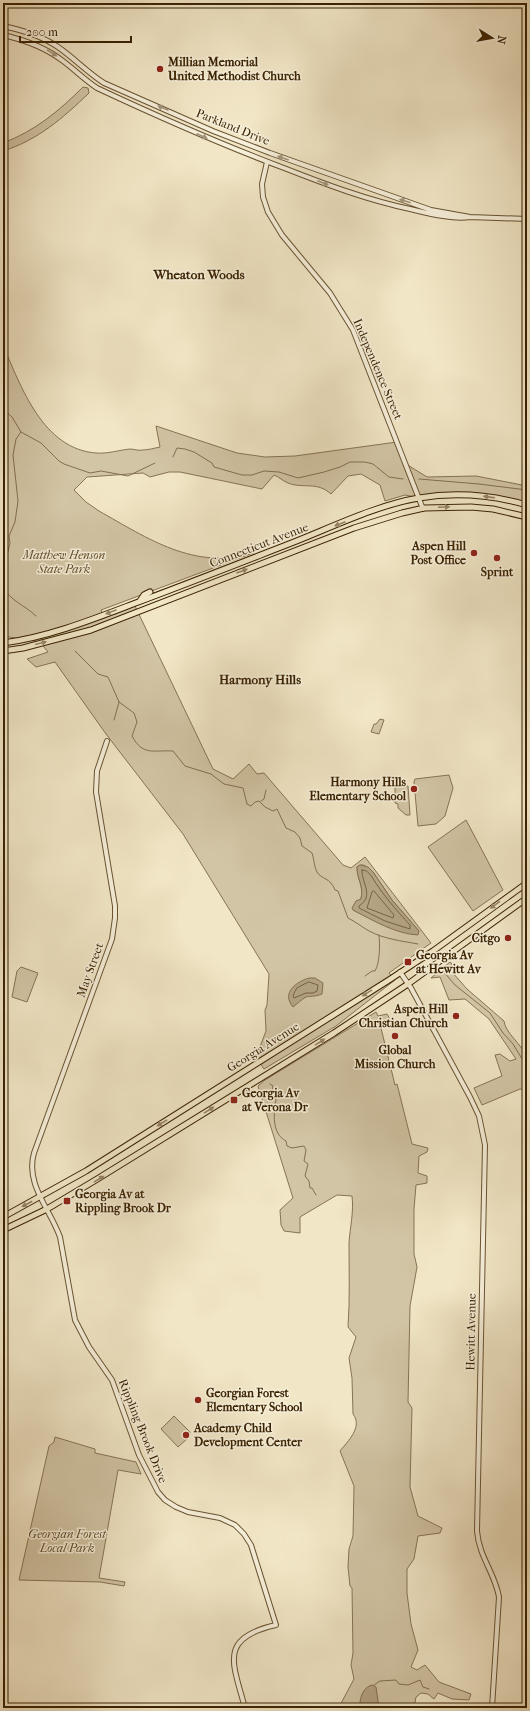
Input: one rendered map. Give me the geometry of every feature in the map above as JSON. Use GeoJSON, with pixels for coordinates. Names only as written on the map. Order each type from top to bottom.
{"type":"FeatureCollection","features":[{"type":"Feature","properties":{"kind":"main road","name":"Connecticut Avenue"},"geometry":{"type":"LineString","coordinates":[[3,643],[29,638],[87,622],[376,510],[420,498],[442,495],[474,496],[527,505]]}},
{"type":"Feature","properties":{"kind":"main road","name":"Connecticut Avenue"},"geometry":{"type":"LineString","coordinates":[[3,651],[91,630],[175,596],[366,523],[402,513],[423,509],[476,507],[527,517]]}},
{"type":"Feature","properties":{"kind":"main road"},"geometry":{"type":"LineString","coordinates":[[172,589],[175,596]]}},
{"type":"Feature","properties":{"kind":"main road"},"geometry":{"type":"LineString","coordinates":[[138,602],[150,592]]}},
{"type":"Feature","properties":{"kind":"main road","name":"Georgia Avenue"},"geometry":{"type":"LineString","coordinates":[[3,1217],[41,1197],[196,1102],[433,951],[527,883]]}},
{"type":"Feature","properties":{"kind":"main road"},"geometry":{"type":"LineString","coordinates":[[3,1230],[47,1208],[94,1181],[265,1076],[408,984],[527,898]]}},
{"type":"Feature","properties":{"kind":"street","name":"Parkland Drive"},"geometry":{"type":"LineString","coordinates":[[3,26],[27,32],[47,41],[104,83],[213,131],[388,196],[431,210],[470,217]]}},
{"type":"Feature","properties":{"kind":"street","name":"Parkland Drive"},"geometry":{"type":"LineString","coordinates":[[3,35],[33,44],[52,53],[98,88],[210,140],[332,186],[385,204],[425,213],[452,217],[527,219]]}},
{"type":"Feature","properties":{"kind":"street","name":"Independence Street"},"geometry":{"type":"LineString","coordinates":[[267,162],[262,184],[263,197],[268,212],[282,235],[330,293],[353,330],[420,498],[423,509]]}},
{"type":"Feature","properties":{"kind":"street","name":"May Street"},"geometry":{"type":"LineString","coordinates":[[41,1197],[31,1172],[32,1160],[112,939],[115,918],[113,893],[96,792],[97,771],[107,741]]}},
{"type":"Feature","properties":{"kind":"street","name":"Hewitt Avenue"},"geometry":{"type":"LineString","coordinates":[[400,972],[470,1097],[479,1116],[485,1145],[477,1531],[478,1542],[483,1557],[495,1581],[499,1597],[492,1708]]}},
{"type":"Feature","properties":{"kind":"street","name":"Rippling Brook Drive"},"geometry":{"type":"LineString","coordinates":[[41,1197],[56,1224],[60,1237],[75,1320],[89,1347],[112,1380],[140,1455],[154,1487],[165,1500],[176,1507],[188,1512],[220,1518],[235,1525],[244,1534],[251,1545],[276,1625],[261,1628],[246,1635],[239,1642],[234,1652],[233,1665],[245,1708]]}},
{"type":"Feature","properties":{"kind":"green space"},"geometry":{"type":"Polygon","coordinates":[[[83,87],[88,88],[89,93],[60,119],[28,141],[3,151],[3,143],[26,133],[46,120],[83,87]]]}},
{"type":"Feature","properties":{"kind":"green space","name":"Matthew Henson State Park"},"geometry":{"type":"Polygon","coordinates":[[[3,345],[26,397],[36,413],[48,428],[62,440],[78,449],[100,453],[130,449],[147,450],[160,447],[156,426],[237,453],[265,457],[295,456],[397,442],[406,464],[427,477],[476,476],[527,486],[527,505],[481,496],[420,498],[405,495],[385,501],[380,485],[361,474],[348,476],[331,494],[326,490],[315,486],[294,485],[288,483],[274,475],[262,489],[180,472],[169,472],[150,477],[143,473],[87,477],[74,490],[86,502],[99,511],[154,541],[172,549],[191,555],[211,558],[232,557],[253,553],[101,610],[104,618],[135,606],[213,769],[233,779],[249,764],[257,774],[264,773],[343,865],[351,868],[365,857],[431,943],[389,973],[395,980],[336,1026],[264,1069],[256,1057],[266,1031],[265,1010],[267,1005],[269,974],[183,834],[106,734],[55,662],[36,667],[27,659],[48,652],[40,642],[3,636],[3,345]],[[364,865],[357,867],[362,894],[361,899],[356,902],[353,910],[384,925],[412,934],[419,931],[392,900],[373,872],[364,865]]]}},
{"type":"Feature","properties":{"kind":"green space"},"geometry":{"type":"Polygon","coordinates":[[[380,719],[384,720],[379,734],[371,732],[374,724],[376,724],[380,719]]]}},
{"type":"Feature","properties":{"kind":"green space"},"geometry":{"type":"Polygon","coordinates":[[[449,775],[453,788],[445,816],[436,824],[418,826],[415,779],[449,775]]]}},
{"type":"Feature","properties":{"kind":"green space"},"geometry":{"type":"Polygon","coordinates":[[[395,786],[408,786],[410,815],[406,815],[398,808],[398,804],[395,803],[395,786]]]}},
{"type":"Feature","properties":{"kind":"green space"},"geometry":{"type":"Polygon","coordinates":[[[466,820],[503,890],[473,911],[428,847],[466,820]]]}},
{"type":"Feature","properties":{"kind":"green space"},"geometry":{"type":"Polygon","coordinates":[[[450,962],[452,964],[452,972],[467,989],[504,1021],[507,1030],[522,1048],[527,1058],[528,1065],[527,1090],[520,1089],[482,1105],[474,1088],[502,1076],[495,1055],[500,1054],[510,1061],[516,1059],[489,1019],[465,999],[449,1000],[440,977],[431,978],[450,962]]]}},
{"type":"Feature","properties":{"kind":"green space"},"geometry":{"type":"Polygon","coordinates":[[[21,967],[38,973],[27,1002],[12,997],[17,971],[21,967]]]}},
{"type":"Feature","properties":{"kind":"green space"},"geometry":{"type":"Polygon","coordinates":[[[376,1012],[378,1016],[387,1014],[390,1019],[380,1024],[379,1020],[395,1085],[397,1084],[412,1144],[428,1148],[427,1152],[419,1156],[418,1173],[427,1176],[427,1183],[416,1185],[414,1209],[414,1254],[417,1267],[410,1306],[408,1402],[412,1408],[410,1487],[418,1516],[442,1528],[440,1533],[418,1536],[414,1559],[407,1569],[407,1593],[411,1624],[418,1650],[411,1667],[417,1670],[425,1665],[439,1682],[471,1694],[469,1700],[452,1699],[438,1693],[434,1699],[428,1694],[421,1693],[416,1697],[414,1708],[339,1707],[354,1679],[351,1665],[353,1653],[352,1588],[350,1586],[348,1567],[349,1549],[353,1536],[354,1486],[340,1451],[353,1434],[356,1424],[356,1419],[353,1414],[352,1378],[349,1358],[356,1337],[348,1327],[349,1243],[352,1196],[337,1195],[300,1217],[300,1233],[284,1231],[281,1225],[280,1210],[293,1198],[258,1086],[265,1080],[376,1012]]]}},
{"type":"Feature","properties":{"kind":"green space"},"geometry":{"type":"Polygon","coordinates":[[[174,1416],[190,1432],[189,1437],[178,1447],[161,1429],[174,1416]]]}},
{"type":"Feature","properties":{"kind":"green space","name":"Georgian Forest Local Park"},"geometry":{"type":"Polygon","coordinates":[[[55,1437],[95,1449],[95,1453],[136,1462],[141,1474],[118,1470],[99,1578],[125,1582],[124,1586],[100,1582],[19,1580],[49,1446],[54,1442],[55,1437]]]}},
{"type":"Feature","properties":{"kind":"water"},"geometry":{"type":"Polygon","coordinates":[[[360,865],[368,867],[373,872],[392,900],[419,931],[418,935],[393,929],[353,910],[352,908],[356,901],[361,899],[362,894],[357,867],[360,865]]]}},
{"type":"Feature","properties":{"kind":"water"},"geometry":{"type":"Polygon","coordinates":[[[309,978],[315,978],[323,983],[322,994],[306,997],[293,1007],[290,1002],[289,993],[299,982],[309,978]]]}},
{"type":"Feature","properties":{"kind":"water"},"geometry":{"type":"Polygon","coordinates":[[[372,1685],[376,1687],[379,1708],[360,1708],[362,1694],[366,1688],[372,1685]]]}},
{"type":"Feature","properties":{"kind":"waterway"},"geometry":{"type":"LineString","coordinates":[[3,409],[12,417],[21,432],[16,439],[13,455],[18,501],[15,522],[9,536],[10,543],[6,560],[3,564]]}},
{"type":"Feature","properties":{"kind":"waterway"},"geometry":{"type":"LineString","coordinates":[[21,432],[41,443],[64,464],[90,473],[101,471],[128,476],[155,463]]}},
{"type":"Feature","properties":{"kind":"waterway"},"geometry":{"type":"LineString","coordinates":[[173,457],[177,448],[185,449],[194,452],[212,463],[214,467],[242,475],[252,475],[264,471],[279,472],[298,478],[324,472],[350,462],[365,462],[373,464],[389,477],[403,479]]}},
{"type":"Feature","properties":{"kind":"waterway"},"geometry":{"type":"LineString","coordinates":[[419,479],[527,490]]}},
{"type":"Feature","properties":{"kind":"waterway"},"geometry":{"type":"LineString","coordinates":[[3,587],[10,596],[36,616]]}},
{"type":"Feature","properties":{"kind":"waterway"},"geometry":{"type":"LineString","coordinates":[[75,651],[98,674],[108,677],[119,702],[134,713],[137,722],[132,736],[140,747],[149,751],[173,751],[185,766],[211,774],[224,784],[243,788],[247,804],[251,806],[255,802],[259,801],[265,807],[273,811],[277,809],[286,828],[295,832],[300,838],[302,846],[312,853],[315,868],[319,875],[331,883],[335,890],[338,891],[348,918],[369,931],[381,936],[418,944]]}},
{"type":"Feature","properties":{"kind":"waterway"},"geometry":{"type":"LineString","coordinates":[[114,720],[119,702]]}},
{"type":"Feature","properties":{"kind":"waterway"},"geometry":{"type":"LineString","coordinates":[[261,801],[264,799],[266,790]]}},
{"type":"Feature","properties":{"kind":"waterway"},"geometry":{"type":"LineString","coordinates":[[365,976],[372,971],[375,971],[377,968],[380,943],[379,935]]}},
{"type":"Feature","properties":{"kind":"waterway"},"geometry":{"type":"LineString","coordinates":[[443,971],[455,985],[490,1013],[503,1033],[513,1044],[527,1067]]}},
{"type":"Feature","properties":{"kind":"waterway"},"geometry":{"type":"LineString","coordinates":[[270,1084],[273,1086],[272,1093],[276,1099],[275,1122],[278,1133],[286,1141],[287,1146],[292,1148],[304,1146],[306,1150],[304,1161],[308,1164],[305,1176],[309,1181],[310,1188],[312,1188],[316,1195]]}},
{"type":"Feature","properties":{"kind":"waterway"},"geometry":{"type":"LineString","coordinates":[[374,1685],[380,1681],[396,1680],[399,1684],[408,1685],[420,1680],[423,1687],[429,1689]]}},
{"type":"Feature","properties":{"kind":"place","name":"Millian Memorial United Methodist Church"},"geometry":{"type":"Point","coordinates":[160,69]}},
{"type":"Feature","properties":{"kind":"place","name":"Aspen Hill Post Office"},"geometry":{"type":"Point","coordinates":[474,553]}},
{"type":"Feature","properties":{"kind":"place","name":"Sprint"},"geometry":{"type":"Point","coordinates":[497,558]}},
{"type":"Feature","properties":{"kind":"place","name":"Harmony Hills Elementary School"},"geometry":{"type":"Point","coordinates":[414,789]}},
{"type":"Feature","properties":{"kind":"place","name":"Citgo"},"geometry":{"type":"Point","coordinates":[508,938]}},
{"type":"Feature","properties":{"kind":"place","name":"Georgia Av at Hewitt Av"},"geometry":{"type":"Point","coordinates":[408,962]}},
{"type":"Feature","properties":{"kind":"place","name":"Aspen Hill Christian Church"},"geometry":{"type":"Point","coordinates":[456,1016]}},
{"type":"Feature","properties":{"kind":"place","name":"Global Mission Church"},"geometry":{"type":"Point","coordinates":[395,1036]}},
{"type":"Feature","properties":{"kind":"place","name":"Georgia Av at Verona Dr"},"geometry":{"type":"Point","coordinates":[234,1100]}},
{"type":"Feature","properties":{"kind":"place","name":"Georgia Av at Rippling Brook Dr"},"geometry":{"type":"Point","coordinates":[67,1201]}},
{"type":"Feature","properties":{"kind":"place","name":"Georgian Forest Elementary School"},"geometry":{"type":"Point","coordinates":[198,1400]}},
{"type":"Feature","properties":{"kind":"place","name":"Academy Child Development Center"},"geometry":{"type":"Point","coordinates":[186,1435]}},
{"type":"Feature","properties":{"kind":"district","name":"Wheaton Woods"},"geometry":{"type":"Point","coordinates":[199,274]}},
{"type":"Feature","properties":{"kind":"district","name":"Harmony Hills"},"geometry":{"type":"Point","coordinates":[260,679]}}]}
